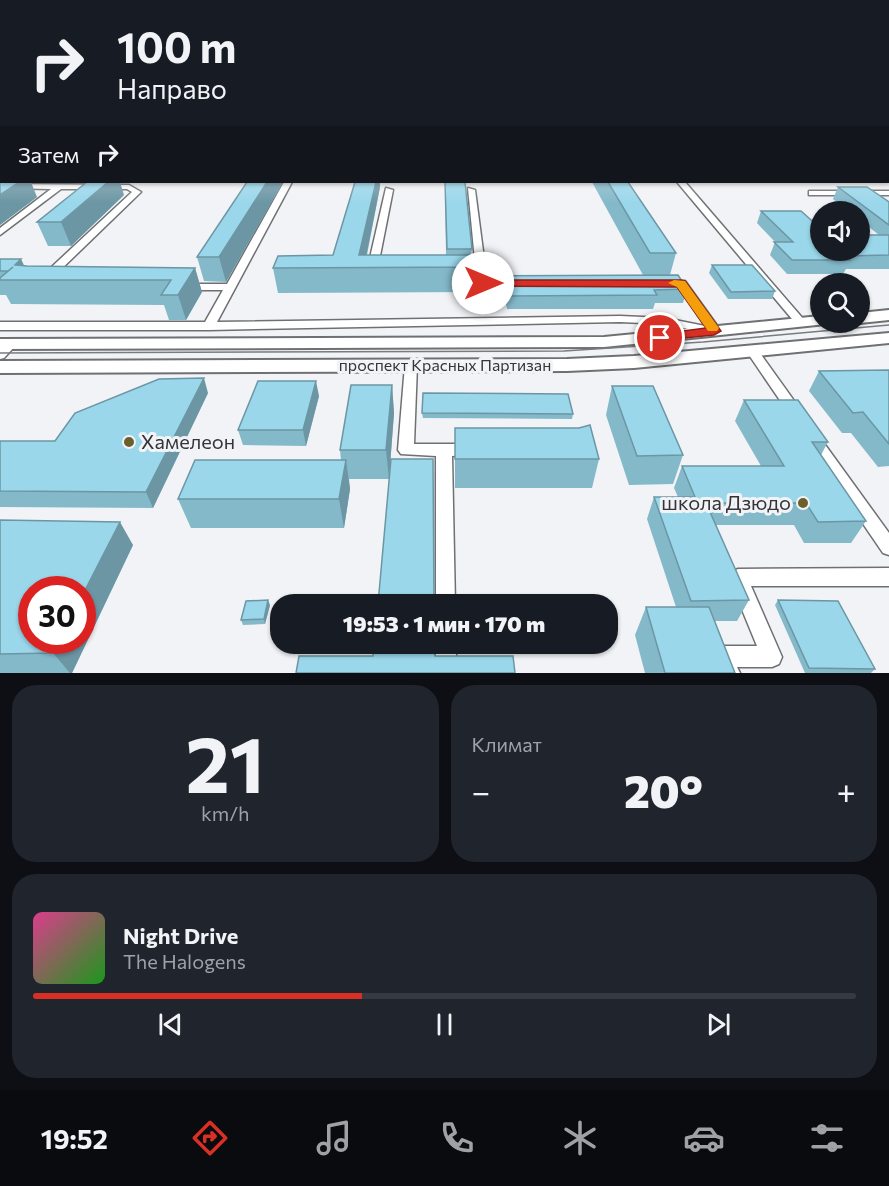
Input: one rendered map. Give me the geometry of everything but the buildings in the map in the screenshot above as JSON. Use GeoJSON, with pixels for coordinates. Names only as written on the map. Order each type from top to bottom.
{"type":"FeatureCollection","features":[{"type":"Feature","properties":{"kind":"main road"},"geometry":{"type":"LineString","coordinates":[[870,317],[889,315]]}},
{"type":"Feature","properties":{"kind":"main road","name":"проспект Красных Партизан"},"geometry":{"type":"LineString","coordinates":[[4,348],[604,342],[810,322]]}},
{"type":"Feature","properties":{"kind":"main road","name":"проспект Красных Партизан"},"geometry":{"type":"LineString","coordinates":[[0,367],[567,365],[634,362],[889,338]]}},
{"type":"Feature","properties":{"kind":"street"},"geometry":{"type":"LineString","coordinates":[[208,326],[287,183]]}},
{"type":"Feature","properties":{"kind":"street"},"geometry":{"type":"LineString","coordinates":[[682,183],[801,323]]}},
{"type":"Feature","properties":{"kind":"street"},"geometry":{"type":"LineString","coordinates":[[0,186],[129,187],[137,192],[44,280]]}},
{"type":"Feature","properties":{"kind":"street"},"geometry":{"type":"LineString","coordinates":[[0,232],[58,187]]}},
{"type":"Feature","properties":{"kind":"street"},"geometry":{"type":"LineString","coordinates":[[383,274],[372,274],[388,190]]}},
{"type":"Feature","properties":{"kind":"street"},"geometry":{"type":"LineString","coordinates":[[448,274],[482,279],[471,190]]}},
{"type":"Feature","properties":{"kind":"street"},"geometry":{"type":"LineString","coordinates":[[812,193],[889,193]]}},
{"type":"Feature","properties":{"kind":"street"},"geometry":{"type":"LineString","coordinates":[[659,283],[678,279],[714,331]]}},
{"type":"Feature","properties":{"kind":"street"},"geometry":{"type":"LineString","coordinates":[[178,287],[230,287]]}},
{"type":"Feature","properties":{"kind":"street"},"geometry":{"type":"LineString","coordinates":[[0,326],[208,326],[620,319],[666,321],[714,331]]}},
{"type":"Feature","properties":{"kind":"street"},"geometry":{"type":"LineString","coordinates":[[753,352],[889,547]]}},
{"type":"Feature","properties":{"kind":"street"},"geometry":{"type":"LineString","coordinates":[[411,365],[406,450],[480,450]]}},
{"type":"Feature","properties":{"kind":"street"},"geometry":{"type":"LineString","coordinates":[[444,450],[446,594]]}},
{"type":"Feature","properties":{"kind":"street"},"geometry":{"type":"LineString","coordinates":[[729,673],[723,657],[772,657],[738,578],[889,577]]}},
{"type":"Feature","properties":{"kind":"tram line"},"geometry":{"type":"LineString","coordinates":[[0,353],[564,351],[703,342],[889,325]]}},
{"type":"Feature","properties":{"kind":"slow traffic"},"geometry":{"type":"LineString","coordinates":[[674,283],[681,284],[712,328]]}},
{"type":"Feature","properties":{"kind":"place","name":"Хамелеон"},"geometry":{"type":"Point","coordinates":[129,442]}},
{"type":"Feature","properties":{"kind":"place","name":"школа Дзюдо"},"geometry":{"type":"Point","coordinates":[803,503]}},
{"type":"Feature","properties":{"kind":"route"},"geometry":{"type":"LineString","coordinates":[[483,283],[681,284],[714,331],[660,338]]}}]}
